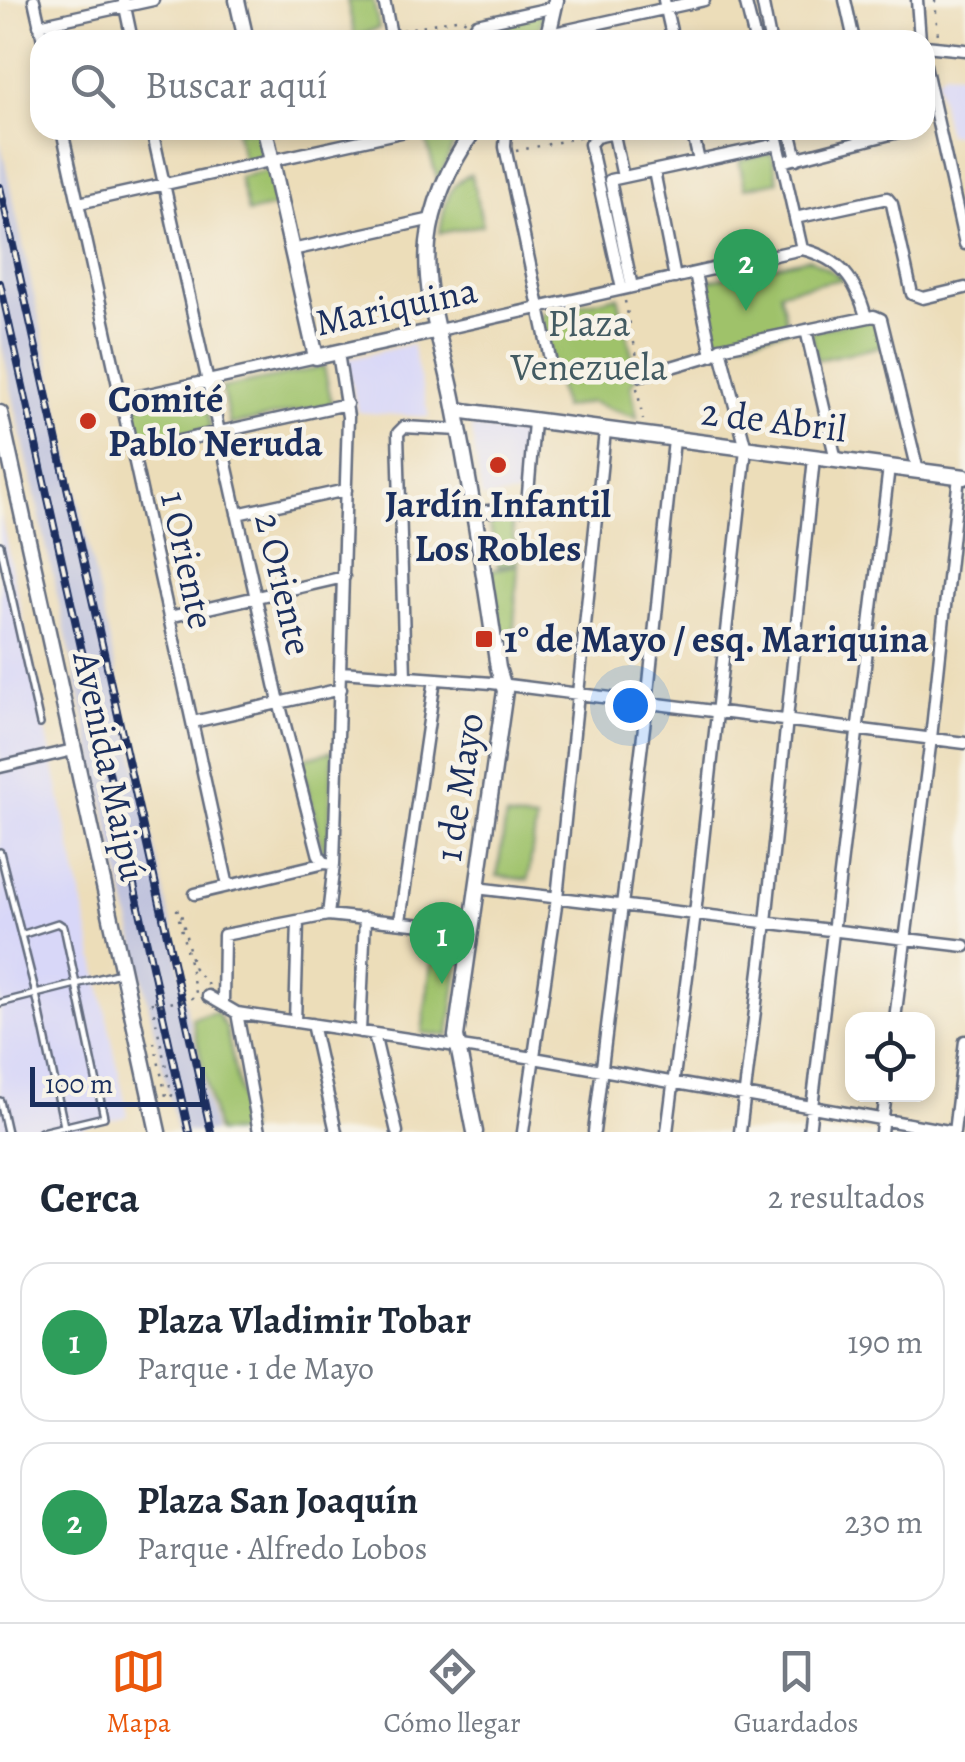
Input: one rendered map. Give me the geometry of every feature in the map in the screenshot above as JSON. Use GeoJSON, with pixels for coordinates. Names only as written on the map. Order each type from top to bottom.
{"type":"FeatureCollection","features":[{"type":"Feature","properties":{"kind":"street"},"geometry":{"type":"LineString","coordinates":[[34,0],[41,30]]}},
{"type":"Feature","properties":{"kind":"street"},"geometry":{"type":"LineString","coordinates":[[40,25],[124,3],[153,0]]}},
{"type":"Feature","properties":{"kind":"street"},"geometry":{"type":"LineString","coordinates":[[237,0],[244,30]]}},
{"type":"Feature","properties":{"kind":"street"},"geometry":{"type":"LineString","coordinates":[[384,0],[389,30]]}},
{"type":"Feature","properties":{"kind":"street"},"geometry":{"type":"LineString","coordinates":[[572,30],[665,4],[704,0]]}},
{"type":"Feature","properties":{"kind":"street"},"geometry":{"type":"LineString","coordinates":[[746,0],[752,30]]}},
{"type":"Feature","properties":{"kind":"street"},"geometry":{"type":"LineString","coordinates":[[762,0],[768,30]]}},
{"type":"Feature","properties":{"kind":"street"},"geometry":{"type":"LineString","coordinates":[[845,0],[852,30]]}},
{"type":"Feature","properties":{"kind":"street"},"geometry":{"type":"LineString","coordinates":[[917,0],[919,30]]}},
{"type":"Feature","properties":{"kind":"street"},"geometry":{"type":"LineString","coordinates":[[124,3],[130,30]]}},
{"type":"Feature","properties":{"kind":"street"},"geometry":{"type":"LineString","coordinates":[[473,30],[473,26],[556,3],[550,30]]}},
{"type":"Feature","properties":{"kind":"street"},"geometry":{"type":"LineString","coordinates":[[665,4],[670,30]]}},
{"type":"Feature","properties":{"kind":"street"},"geometry":{"type":"LineString","coordinates":[[590,25],[591,30]]}},
{"type":"Feature","properties":{"kind":"street"},"geometry":{"type":"LineString","coordinates":[[935,48],[965,50]]}},
{"type":"Feature","properties":{"kind":"street"},"geometry":{"type":"LineString","coordinates":[[935,109],[965,244]]}},
{"type":"Feature","properties":{"kind":"street","name":"1 Oriente"},"geometry":{"type":"LineString","coordinates":[[64,140],[228,886]]}},
{"type":"Feature","properties":{"kind":"street","name":"2 Oriente"},"geometry":{"type":"LineString","coordinates":[[154,140],[279,702],[319,856],[330,863]]}},
{"type":"Feature","properties":{"kind":"street"},"geometry":{"type":"LineString","coordinates":[[268,140],[316,357]]}},
{"type":"Feature","properties":{"kind":"street"},"geometry":{"type":"LineString","coordinates":[[78,203],[364,140]]}},
{"type":"Feature","properties":{"kind":"street","name":"1 de Mayo"},"geometry":{"type":"LineString","coordinates":[[468,140],[450,172],[432,218],[428,270],[506,698],[470,930],[457,1047],[475,1132]]}},
{"type":"Feature","properties":{"kind":"street"},"geometry":{"type":"LineString","coordinates":[[506,140],[554,373]]}},
{"type":"Feature","properties":{"kind":"street"},"geometry":{"type":"LineString","coordinates":[[592,140],[590,147],[627,288]]}},
{"type":"Feature","properties":{"kind":"street"},"geometry":{"type":"LineString","coordinates":[[615,140],[623,177]]}},
{"type":"Feature","properties":{"kind":"street"},"geometry":{"type":"LineString","coordinates":[[694,140],[699,161]]}},
{"type":"Feature","properties":{"kind":"street"},"geometry":{"type":"LineString","coordinates":[[777,140],[802,250],[829,259],[849,274],[866,318]]}},
{"type":"Feature","properties":{"kind":"street"},"geometry":{"type":"LineString","coordinates":[[792,140],[797,159]]}},
{"type":"Feature","properties":{"kind":"street"},"geometry":{"type":"LineString","coordinates":[[782,162],[855,140]]}},
{"type":"Feature","properties":{"kind":"street"},"geometry":{"type":"LineString","coordinates":[[627,288],[610,180],[778,144]]}},
{"type":"Feature","properties":{"kind":"street"},"geometry":{"type":"LineString","coordinates":[[654,170],[676,278]]}},
{"type":"Feature","properties":{"kind":"street"},"geometry":{"type":"LineString","coordinates":[[795,218],[887,198],[892,204],[912,294],[922,298],[965,288]]}},
{"type":"Feature","properties":{"kind":"street"},"geometry":{"type":"LineString","coordinates":[[292,250],[432,218]]}},
{"type":"Feature","properties":{"kind":"street","name":"Mariquina"},"geometry":{"type":"LineString","coordinates":[[122,400],[802,250]]}},
{"type":"Feature","properties":{"kind":"street"},"geometry":{"type":"LineString","coordinates":[[666,1132],[695,914],[746,449],[694,273]]}},
{"type":"Feature","properties":{"kind":"street"},"geometry":{"type":"LineString","coordinates":[[641,376],[806,330],[866,318],[881,319],[918,471]]}},
{"type":"Feature","properties":{"kind":"street"},"geometry":{"type":"LineString","coordinates":[[806,330],[836,460]]}},
{"type":"Feature","properties":{"kind":"street"},"geometry":{"type":"LineString","coordinates":[[328,915],[341,689],[346,490],[347,404],[338,353]]}},
{"type":"Feature","properties":{"kind":"street"},"geometry":{"type":"LineString","coordinates":[[133,451],[347,404]]}},
{"type":"Feature","properties":{"kind":"street","name":"2 de Abril"},"geometry":{"type":"LineString","coordinates":[[456,410],[962,477]]}},
{"type":"Feature","properties":{"kind":"street","name":"Avenida Maipú"},"geometry":{"type":"LineString","coordinates":[[0,414],[5,462],[158,1132]]}},
{"type":"Feature","properties":{"kind":"street"},"geometry":{"type":"LineString","coordinates":[[473,512],[527,506],[534,422]]}},
{"type":"Feature","properties":{"kind":"street"},"geometry":{"type":"LineString","coordinates":[[405,677],[398,433],[404,428],[459,430]]}},
{"type":"Feature","properties":{"kind":"street"},"geometry":{"type":"LineString","coordinates":[[523,1132],[557,898],[605,431]]}},
{"type":"Feature","properties":{"kind":"street"},"geometry":{"type":"LineString","coordinates":[[594,1132],[674,440]]}},
{"type":"Feature","properties":{"kind":"street"},"geometry":{"type":"LineString","coordinates":[[740,1132],[814,458]]}},
{"type":"Feature","properties":{"kind":"street"},"geometry":{"type":"LineString","coordinates":[[809,1132],[888,468]]}},
{"type":"Feature","properties":{"kind":"street"},"geometry":{"type":"LineString","coordinates":[[896,1012],[962,477]]}},
{"type":"Feature","properties":{"kind":"street"},"geometry":{"type":"LineString","coordinates":[[237,514],[346,490]]}},
{"type":"Feature","properties":{"kind":"street"},"geometry":{"type":"LineString","coordinates":[[169,616],[344,577]]}},
{"type":"Feature","properties":{"kind":"street"},"geometry":{"type":"LineString","coordinates":[[341,672],[504,684],[965,743]]}},
{"type":"Feature","properties":{"kind":"street"},"geometry":{"type":"LineString","coordinates":[[400,921],[435,679]]}},
{"type":"Feature","properties":{"kind":"street"},"geometry":{"type":"LineString","coordinates":[[192,722],[341,689]]}},
{"type":"Feature","properties":{"kind":"street"},"geometry":{"type":"LineString","coordinates":[[0,767],[73,750]]}},
{"type":"Feature","properties":{"kind":"street"},"geometry":{"type":"LineString","coordinates":[[195,894],[330,863]]}},
{"type":"Feature","properties":{"kind":"street"},"geometry":{"type":"LineString","coordinates":[[476,888],[965,946]]}},
{"type":"Feature","properties":{"kind":"street"},"geometry":{"type":"LineString","coordinates":[[223,1003],[224,936],[328,915],[470,930]]}},
{"type":"Feature","properties":{"kind":"street"},"geometry":{"type":"LineString","coordinates":[[360,1032],[365,918]]}},
{"type":"Feature","properties":{"kind":"street"},"geometry":{"type":"LineString","coordinates":[[295,1022],[298,921]]}},
{"type":"Feature","properties":{"kind":"street"},"geometry":{"type":"LineString","coordinates":[[208,996],[237,1013],[672,1082],[812,1108],[882,1126],[954,1132],[965,1040]]}},
{"type":"Feature","properties":{"kind":"street"},"geometry":{"type":"LineString","coordinates":[[237,1013],[259,1132]]}},
{"type":"Feature","properties":{"kind":"street"},"geometry":{"type":"LineString","coordinates":[[312,1024],[336,1132]]}},
{"type":"Feature","properties":{"kind":"street"},"geometry":{"type":"LineString","coordinates":[[374,1034],[397,1132]]}},
{"type":"Feature","properties":{"kind":"lane"},"geometry":{"type":"LineString","coordinates":[[0,545],[40,724]]}},
{"type":"Feature","properties":{"kind":"lane"},"geometry":{"type":"LineString","coordinates":[[0,852],[64,1126]]}},
{"type":"Feature","properties":{"kind":"lane"},"geometry":{"type":"LineString","coordinates":[[21,934],[61,923],[64,927],[104,1117],[41,1132]]}},
{"type":"Feature","properties":{"kind":"lane"},"geometry":{"type":"LineString","coordinates":[[0,1003],[123,972]]}},
{"type":"Feature","properties":{"kind":"lane"},"geometry":{"type":"LineString","coordinates":[[0,1101],[6,1132]]}},
{"type":"Feature","properties":{"kind":"path"},"geometry":{"type":"LineString","coordinates":[[935,0],[938,48]]}},
{"type":"Feature","properties":{"kind":"path"},"geometry":{"type":"LineString","coordinates":[[418,30],[461,18],[473,26]]}},
{"type":"Feature","properties":{"kind":"path"},"geometry":{"type":"LineString","coordinates":[[506,154],[570,140]]}},
{"type":"Feature","properties":{"kind":"path"},"geometry":{"type":"LineString","coordinates":[[627,288],[646,436]]}},
{"type":"Feature","properties":{"kind":"path"},"geometry":{"type":"LineString","coordinates":[[154,1042],[166,1096],[170,1099],[150,1000],[155,998],[156,1006],[197,997],[177,910],[193,967]]}},
{"type":"Feature","properties":{"kind":"shaded area"},"geometry":{"type":"Polygon","coordinates":[[[944,72],[965,75],[965,136],[947,134],[937,79],[944,72]]]}},
{"type":"Feature","properties":{"kind":"shaded area"},"geometry":{"type":"Polygon","coordinates":[[[0,140],[214,1132],[177,1132],[0,338],[0,140]]]}},
{"type":"Feature","properties":{"kind":"shaded area"},"geometry":{"type":"Polygon","coordinates":[[[412,344],[429,417],[358,412],[346,360],[412,344]]]}},
{"type":"Feature","properties":{"kind":"shaded area","name":"Jardín Infantil Los Robles"},"geometry":{"type":"Polygon","coordinates":[[[471,427],[523,434],[517,495],[482,498],[471,427]]]}},
{"type":"Feature","properties":{"kind":"shaded area"},"geometry":{"type":"Polygon","coordinates":[[[0,514],[128,1116],[83,1127],[84,1132],[0,1132],[0,514]]]}},
{"type":"Feature","properties":{"kind":"green space"},"geometry":{"type":"Polygon","coordinates":[[[347,0],[373,0],[379,28],[353,30],[347,0]]]}},
{"type":"Feature","properties":{"kind":"green space"},"geometry":{"type":"Polygon","coordinates":[[[544,12],[539,30],[472,29],[544,12]]]}},
{"type":"Feature","properties":{"kind":"green space"},"geometry":{"type":"Polygon","coordinates":[[[238,140],[263,140],[267,157],[244,162],[238,140]]]}},
{"type":"Feature","properties":{"kind":"green space"},"geometry":{"type":"Polygon","coordinates":[[[426,140],[456,140],[454,143],[438,182],[426,140]]]}},
{"type":"Feature","properties":{"kind":"green space"},"geometry":{"type":"Polygon","coordinates":[[[772,153],[778,181],[745,188],[739,160],[772,153]]]}},
{"type":"Feature","properties":{"kind":"green space"},"geometry":{"type":"Polygon","coordinates":[[[270,170],[278,206],[248,213],[239,177],[270,170]]]}},
{"type":"Feature","properties":{"kind":"green space"},"geometry":{"type":"Polygon","coordinates":[[[471,174],[483,225],[440,233],[451,191],[471,174]]]}},
{"type":"Feature","properties":{"kind":"green space"},"geometry":{"type":"Polygon","coordinates":[[[809,258],[844,279],[780,291],[788,330],[716,346],[702,282],[809,258]]]}},
{"type":"Feature","properties":{"kind":"green space","name":"Plaza Venezuela"},"geometry":{"type":"Polygon","coordinates":[[[618,296],[637,376],[631,385],[637,418],[590,402],[563,408],[540,314],[618,296]]]}},
{"type":"Feature","properties":{"kind":"green space"},"geometry":{"type":"Polygon","coordinates":[[[877,316],[883,346],[817,360],[811,331],[877,316]]]}},
{"type":"Feature","properties":{"kind":"green space"},"geometry":{"type":"Polygon","coordinates":[[[324,367],[332,404],[230,425],[222,388],[324,367]]]}},
{"type":"Feature","properties":{"kind":"green space"},"geometry":{"type":"Polygon","coordinates":[[[203,390],[211,428],[141,443],[133,405],[203,390]]]}},
{"type":"Feature","properties":{"kind":"green space"},"geometry":{"type":"Polygon","coordinates":[[[510,517],[518,562],[498,566],[489,521],[510,517]]]}},
{"type":"Feature","properties":{"kind":"green space"},"geometry":{"type":"Polygon","coordinates":[[[518,565],[513,643],[503,641],[491,570],[518,565]]]}},
{"type":"Feature","properties":{"kind":"green space"},"geometry":{"type":"Polygon","coordinates":[[[333,751],[328,854],[324,854],[301,759],[333,751]]]}},
{"type":"Feature","properties":{"kind":"green space"},"geometry":{"type":"Polygon","coordinates":[[[506,817],[536,821],[528,880],[497,876],[506,817]]]}},
{"type":"Feature","properties":{"kind":"green space"},"geometry":{"type":"Polygon","coordinates":[[[435,932],[462,936],[449,1036],[422,1033],[435,932]]]}},
{"type":"Feature","properties":{"kind":"green space"},"geometry":{"type":"Polygon","coordinates":[[[216,1012],[226,1028],[248,1132],[217,1132],[192,1018],[216,1012]]]}},
{"type":"Feature","properties":{"kind":"railway"},"geometry":{"type":"LineString","coordinates":[[0,187],[211,1132]]}},
{"type":"Feature","properties":{"kind":"railway"},"geometry":{"type":"LineString","coordinates":[[0,283],[189,1132]]}},
{"type":"Feature","properties":{"kind":"place","name":"Plaza San Joaquín"},"geometry":{"type":"Point","coordinates":[746,311]}},
{"type":"Feature","properties":{"kind":"place","name":"Comité Pablo Neruda"},"geometry":{"type":"Point","coordinates":[88,421]}},
{"type":"Feature","properties":{"kind":"place","name":"Jardín Infantil Los Robles"},"geometry":{"type":"Point","coordinates":[498,465]}},
{"type":"Feature","properties":{"kind":"place","name":"1° de Mayo / esq. Mariquina"},"geometry":{"type":"Point","coordinates":[484,639]}},
{"type":"Feature","properties":{"kind":"place","name":"Plaza Vladimir Tobar"},"geometry":{"type":"Point","coordinates":[442,984]}}]}
